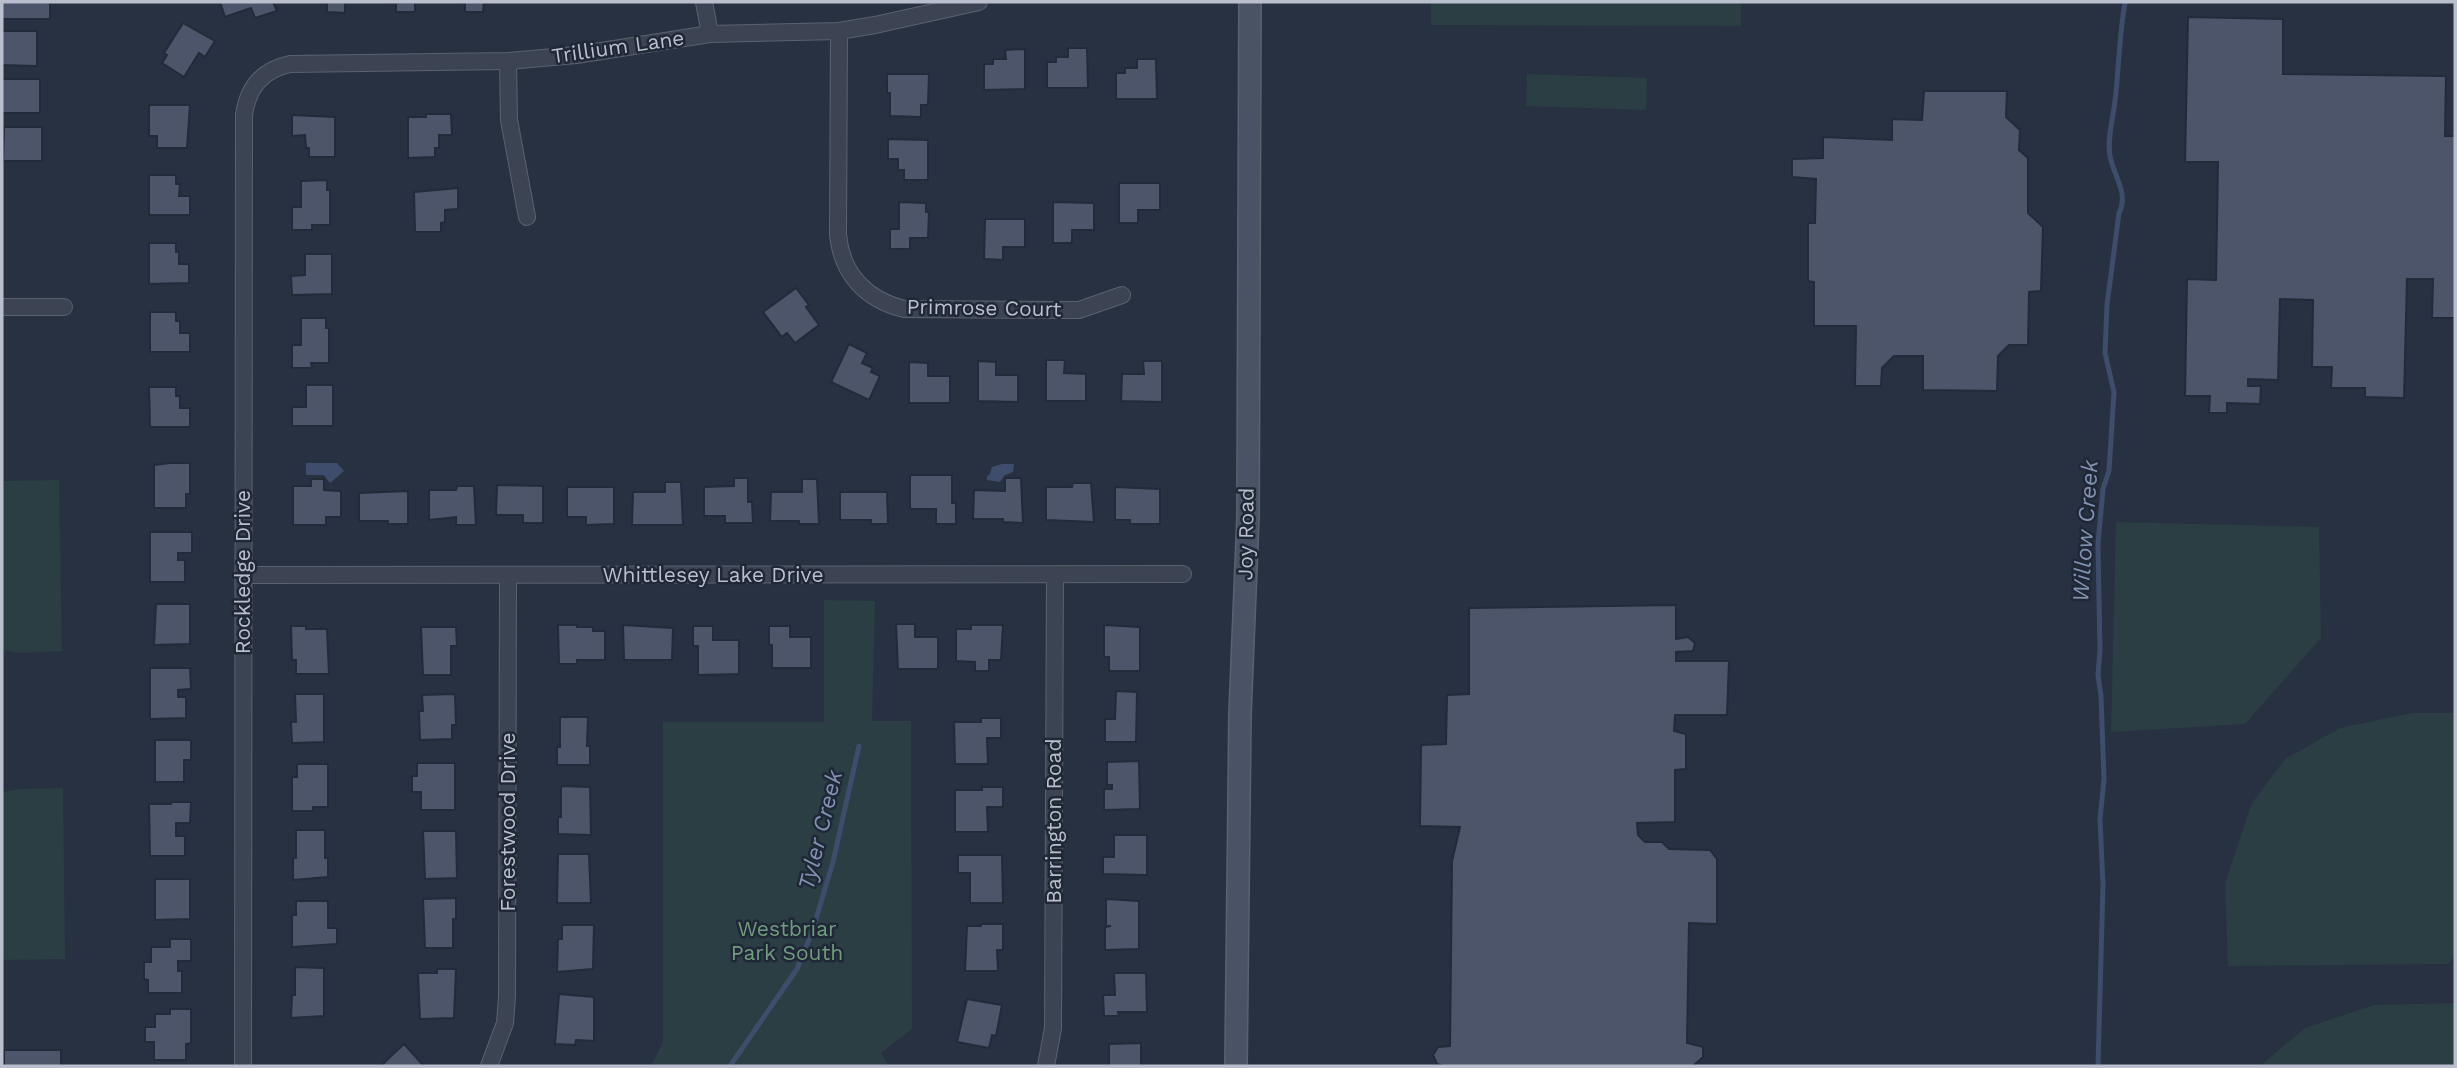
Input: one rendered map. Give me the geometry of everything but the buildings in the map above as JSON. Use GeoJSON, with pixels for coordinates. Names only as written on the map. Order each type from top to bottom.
{"type":"FeatureCollection","features":[{"type":"Feature","properties":{"kind":"street"},"geometry":{"type":"LineString","coordinates":[[704,2],[710,34]]}},
{"type":"Feature","properties":{"kind":"street","name":"Trillium Lane"},"geometry":{"type":"LineString","coordinates":[[258,80],[268,72],[290,64],[508,61],[576,55],[710,34],[839,30],[875,25],[979,2]]}},
{"type":"Feature","properties":{"kind":"street","name":"Joy Road"},"geometry":{"type":"LineString","coordinates":[[1236,1066],[1240,713],[1248,526],[1250,2]]}},
{"type":"Feature","properties":{"kind":"street","name":"Primrose Court"},"geometry":{"type":"LineString","coordinates":[[839,30],[838,235],[843,260],[861,287],[888,305],[905,309],[1079,310],[1122,295]]}},
{"type":"Feature","properties":{"kind":"street"},"geometry":{"type":"LineString","coordinates":[[508,61],[509,120],[527,217]]}},
{"type":"Feature","properties":{"kind":"street","name":"Rockledge Drive"},"geometry":{"type":"LineString","coordinates":[[243,1066],[244,115],[250,92],[258,80]]}},
{"type":"Feature","properties":{"kind":"street"},"geometry":{"type":"LineString","coordinates":[[2,307],[64,307]]}},
{"type":"Feature","properties":{"kind":"street","name":"Whittlesey Lake Drive"},"geometry":{"type":"LineString","coordinates":[[243,575],[1183,574]]}},
{"type":"Feature","properties":{"kind":"street","name":"Barrington Road"},"geometry":{"type":"LineString","coordinates":[[1046,1066],[1053,1028],[1055,575]]}},
{"type":"Feature","properties":{"kind":"street","name":"Forestwood Drive"},"geometry":{"type":"LineString","coordinates":[[489,1066],[505,1023],[507,996],[508,576]]}},
{"type":"Feature","properties":{"kind":"green space"},"geometry":{"type":"Polygon","coordinates":[[[1431,2],[1741,2],[1741,26],[1431,25],[1431,2]]]}},
{"type":"Feature","properties":{"kind":"green space"},"geometry":{"type":"Polygon","coordinates":[[[1527,74],[1647,78],[1646,110],[1526,106],[1527,74]]]}},
{"type":"Feature","properties":{"kind":"green space"},"geometry":{"type":"Polygon","coordinates":[[[59,480],[62,651],[20,653],[2,650],[2,481],[59,480]]]}},
{"type":"Feature","properties":{"kind":"green space"},"geometry":{"type":"Polygon","coordinates":[[[2116,522],[2319,527],[2321,638],[2245,724],[2111,732],[2116,522]]]}},
{"type":"Feature","properties":{"kind":"green space","name":"Westbriar Park South"},"geometry":{"type":"Polygon","coordinates":[[[824,600],[875,601],[872,721],[911,721],[912,1029],[881,1053],[889,1066],[651,1066],[663,1042],[663,722],[824,722],[824,600]]]}},
{"type":"Feature","properties":{"kind":"green space"},"geometry":{"type":"Polygon","coordinates":[[[2412,713],[2455,713],[2455,956],[2448,964],[2228,966],[2225,883],[2252,803],[2285,759],[2340,728],[2412,713]]]}},
{"type":"Feature","properties":{"kind":"green space"},"geometry":{"type":"Polygon","coordinates":[[[63,788],[65,959],[2,960],[2,792],[63,788]]]}},
{"type":"Feature","properties":{"kind":"green space"},"geometry":{"type":"Polygon","coordinates":[[[2455,1003],[2455,1066],[2260,1066],[2305,1028],[2374,1005],[2455,1003]]]}},
{"type":"Feature","properties":{"kind":"water"},"geometry":{"type":"Polygon","coordinates":[[[306,463],[337,463],[344,471],[330,483],[324,475],[306,475],[306,463]]]}},
{"type":"Feature","properties":{"kind":"water"},"geometry":{"type":"Polygon","coordinates":[[[1014,464],[1013,472],[1005,475],[1000,482],[987,480],[992,467],[1014,464]]]}},
{"type":"Feature","properties":{"kind":"waterway","name":"Willow Creek"},"geometry":{"type":"LineString","coordinates":[[2098,1066],[2103,885],[2100,819],[2104,779],[2098,675],[2098,544],[2103,489],[2109,471],[2114,392],[2105,353],[2107,305],[2122,206],[2122,192],[2112,164],[2109,142],[2125,3]]}},
{"type":"Feature","properties":{"kind":"waterway","name":"Tyler Creek"},"geometry":{"type":"LineString","coordinates":[[730,1066],[797,969],[812,932],[833,862],[859,746]]}}]}
